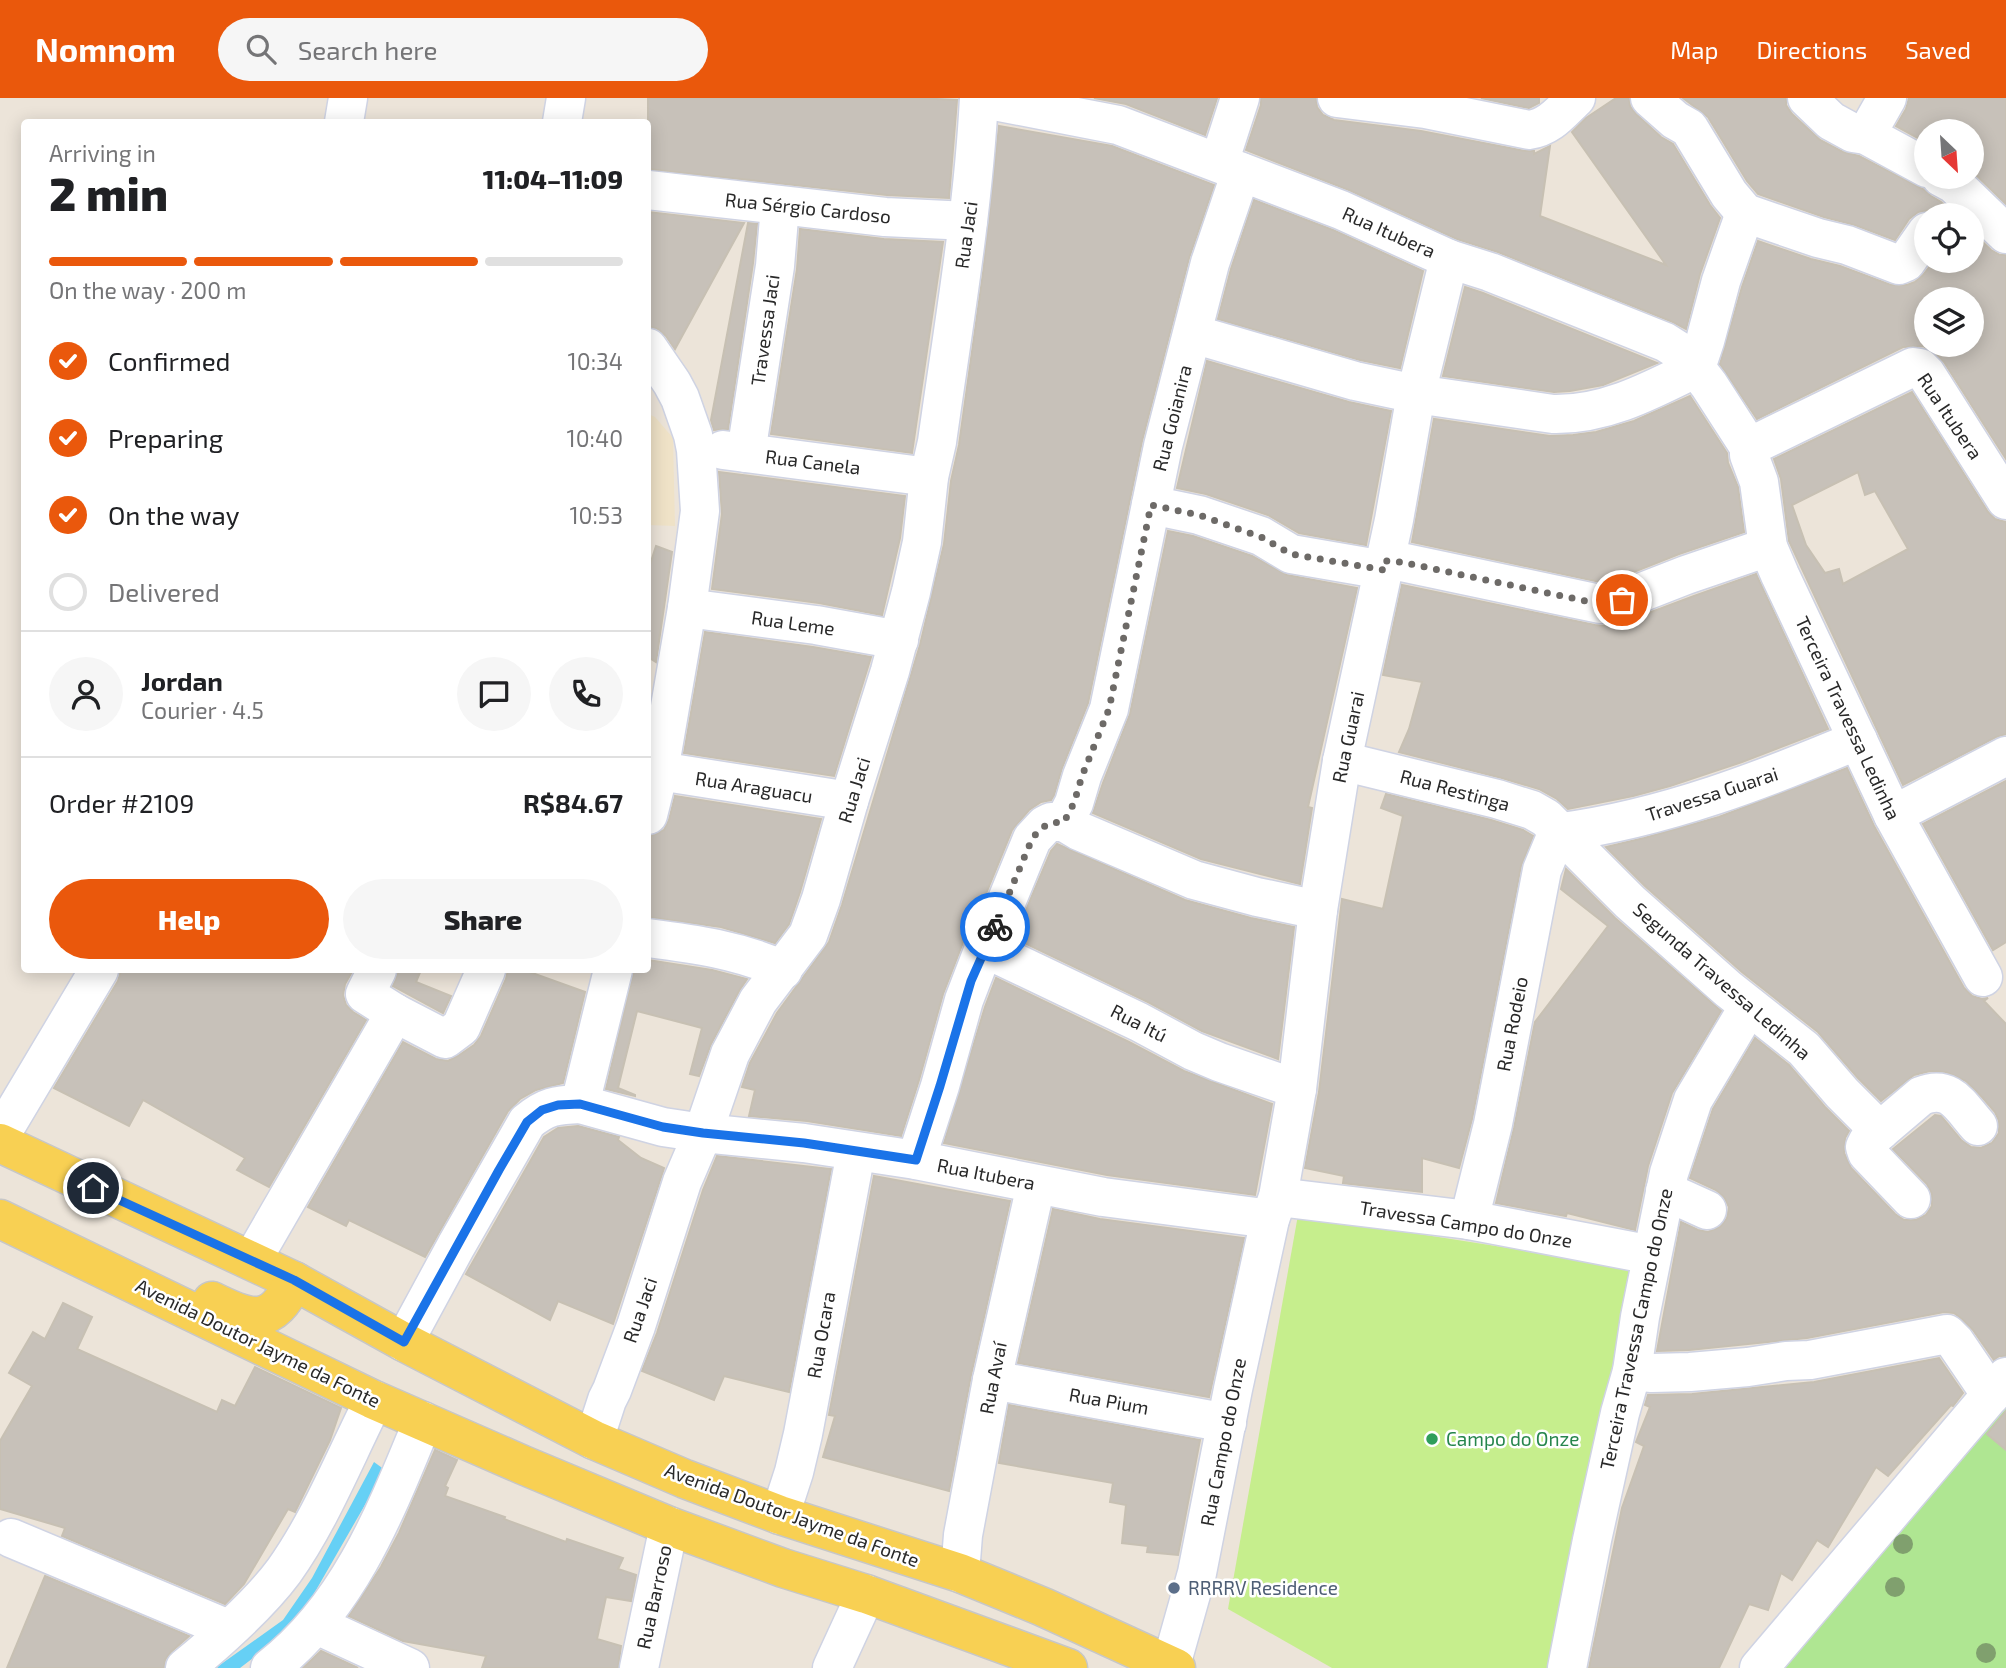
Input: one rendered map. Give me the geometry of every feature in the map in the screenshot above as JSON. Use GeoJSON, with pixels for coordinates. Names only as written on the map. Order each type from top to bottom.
{"type":"FeatureCollection","features":[{"type":"Feature","properties":{"kind":"main road","name":"Avenida Doutor Jayme da Fonte"},"geometry":{"type":"LineString","coordinates":[[0,1143],[294,1280],[404,1342],[594,1440],[685,1479],[780,1515],[960,1573],[1173,1666]]}},
{"type":"Feature","properties":{"kind":"main road"},"geometry":{"type":"LineString","coordinates":[[0,1195],[230,1310],[248,1316],[265,1316],[275,1310],[294,1280]]}},
{"type":"Feature","properties":{"kind":"main road","name":"Avenida Doutor Jayme da Fonte"},"geometry":{"type":"LineString","coordinates":[[0,1219],[373,1400],[669,1526],[1069,1668]]}},
{"type":"Feature","properties":{"kind":"street"},"geometry":{"type":"LineString","coordinates":[[344,119],[348,98]]}},
{"type":"Feature","properties":{"kind":"street"},"geometry":{"type":"LineString","coordinates":[[562,119],[566,98]]}},
{"type":"Feature","properties":{"kind":"street","name":"Rua Itubera"},"geometry":{"type":"LineString","coordinates":[[979,98],[1118,125],[1341,210],[1449,259],[1490,272],[1665,342],[1684,354],[1696,368],[1749,447],[1917,367],[1926,374],[2006,500]]}},
{"type":"Feature","properties":{"kind":"street","name":"Rua Jaci"},"geometry":{"type":"LineString","coordinates":[[594,1440],[636,1325],[682,1182],[703,1133],[730,1054],[758,1001],[808,935],[899,639],[922,542],[929,477],[937,442],[968,221],[979,98]]}},
{"type":"Feature","properties":{"kind":"street","name":"Rua Goianira"},"geometry":{"type":"LineString","coordinates":[[1064,822],[1074,803],[1109,709],[1163,446],[1210,263],[1230,168],[1240,98]]}},
{"type":"Feature","properties":{"kind":"street"},"geometry":{"type":"LineString","coordinates":[[1337,98],[1426,104],[1529,130],[1545,126],[1576,98]]}},
{"type":"Feature","properties":{"kind":"street"},"geometry":{"type":"LineString","coordinates":[[1650,98],[1675,120],[1689,128],[1721,183],[1745,213],[1818,238],[1847,244],[1899,265],[1906,262],[1914,251]]}},
{"type":"Feature","properties":{"kind":"street"},"geometry":{"type":"LineString","coordinates":[[1807,98],[1831,121],[1853,134],[1866,135],[1914,168]]}},
{"type":"Feature","properties":{"kind":"street"},"geometry":{"type":"LineString","coordinates":[[1866,135],[1887,98]]}},
{"type":"Feature","properties":{"kind":"street"},"geometry":{"type":"LineString","coordinates":[[1944,189],[2006,234]]}},
{"type":"Feature","properties":{"kind":"street","name":"Rua Sérgio Cardoso"},"geometry":{"type":"LineString","coordinates":[[651,190],[885,217],[968,221]]}},
{"type":"Feature","properties":{"kind":"street","name":"Travessa Jaci"},"geometry":{"type":"LineString","coordinates":[[746,453],[775,266],[780,206]]}},
{"type":"Feature","properties":{"kind":"street"},"geometry":{"type":"LineString","coordinates":[[1193,334],[1354,381],[1416,394],[1553,414],[1601,409],[1642,395],[1696,368],[1721,281],[1745,213]]}},
{"type":"Feature","properties":{"kind":"street","name":"Rua Guarai"},"geometry":{"type":"LineString","coordinates":[[1274,1208],[1297,1089],[1318,910],[1342,761],[1385,565],[1416,394],[1449,259]]}},
{"type":"Feature","properties":{"kind":"street"},"geometry":{"type":"LineString","coordinates":[[651,352],[680,398],[693,435],[700,511],[687,608],[651,803]]}},
{"type":"Feature","properties":{"kind":"street","name":"Terceira Travessa Ledinha"},"geometry":{"type":"LineString","coordinates":[[1749,447],[1749,455],[1759,482],[1768,547],[1893,815],[1983,976]]}},
{"type":"Feature","properties":{"kind":"street","name":"Rua Canela"},"geometry":{"type":"LineString","coordinates":[[696,450],[708,448],[929,477]]}},
{"type":"Feature","properties":{"kind":"street"},"geometry":{"type":"LineString","coordinates":[[1151,505],[1199,515],[1249,532],[1291,554],[1385,565],[1401,562],[1600,604],[1622,600],[1768,547]]}},
{"type":"Feature","properties":{"kind":"street","name":"Rua Leme"},"geometry":{"type":"LineString","coordinates":[[687,608],[899,639]]}},
{"type":"Feature","properties":{"kind":"street","name":"Travessa Guarai"},"geometry":{"type":"LineString","coordinates":[[1562,832],[1650,815],[1751,783],[1858,740]]}},
{"type":"Feature","properties":{"kind":"street"},"geometry":{"type":"LineString","coordinates":[[1893,815],[2006,756]]}},
{"type":"Feature","properties":{"kind":"street","name":"Rua Restinga"},"geometry":{"type":"LineString","coordinates":[[1342,761],[1532,810],[1562,832]]}},
{"type":"Feature","properties":{"kind":"street","name":"Rua Araguacu"},"geometry":{"type":"LineString","coordinates":[[659,771],[849,802]]}},
{"type":"Feature","properties":{"kind":"street"},"geometry":{"type":"LineString","coordinates":[[916,1160],[964,1000],[984,948],[998,922],[1032,839],[1045,825],[1064,822],[1079,831],[1194,880],[1318,910]]}},
{"type":"Feature","properties":{"kind":"street","name":"Segunda Travessa Ledinha"},"geometry":{"type":"LineString","coordinates":[[1562,832],[1630,902],[1749,1006],[1804,1049],[1880,1131]]}},
{"type":"Feature","properties":{"kind":"street","name":"Rua Rodeio"},"geometry":{"type":"LineString","coordinates":[[1469,1220],[1493,1124],[1542,870],[1554,841],[1562,832]]}},
{"type":"Feature","properties":{"kind":"street"},"geometry":{"type":"LineString","coordinates":[[651,938],[705,945],[758,959],[783,970]]}},
{"type":"Feature","properties":{"kind":"street","name":"Rua Itú"},"geometry":{"type":"LineString","coordinates":[[984,948],[1139,1022],[1193,1051],[1297,1089]]}},
{"type":"Feature","properties":{"kind":"street"},"geometry":{"type":"LineString","coordinates":[[0,1136],[97,973]]}},
{"type":"Feature","properties":{"kind":"street"},"geometry":{"type":"LineString","coordinates":[[376,973],[365,994],[445,1039],[461,1027],[485,973]]}},
{"type":"Feature","properties":{"kind":"street"},"geometry":{"type":"LineString","coordinates":[[404,1342],[527,1122],[542,1110],[558,1105],[580,1104],[612,973]]}},
{"type":"Feature","properties":{"kind":"street","name":"Terceira Travessa Campo do Onze"},"geometry":{"type":"LineString","coordinates":[[1567,1668],[1619,1413],[1632,1371],[1665,1191],[1684,1121],[1693,1100],[1749,1006]]}},
{"type":"Feature","properties":{"kind":"street"},"geometry":{"type":"LineString","coordinates":[[252,1260],[395,1013]]}},
{"type":"Feature","properties":{"kind":"street"},"geometry":{"type":"LineString","coordinates":[[1911,1199],[1872,1160],[1866,1150],[1868,1141],[1922,1096],[1932,1092],[1950,1095],[1978,1126]]}},
{"type":"Feature","properties":{"kind":"street","name":"Rua Itubera"},"geometry":{"type":"LineString","coordinates":[[580,1104],[663,1127],[804,1143],[916,1160],[1103,1197],[1274,1208]]}},
{"type":"Feature","properties":{"kind":"street","name":"Rua Ocara"},"geometry":{"type":"LineString","coordinates":[[780,1515],[803,1434],[856,1153]]}},
{"type":"Feature","properties":{"kind":"street","name":"Rua Avaí"},"geometry":{"type":"LineString","coordinates":[[960,1573],[963,1535],[992,1380],[1037,1185]]}},
{"type":"Feature","properties":{"kind":"street"},"geometry":{"type":"LineString","coordinates":[[1665,1191],[1707,1210]]}},
{"type":"Feature","properties":{"kind":"street","name":"Travessa Campo do Onze"},"geometry":{"type":"LineString","coordinates":[[1274,1208],[1469,1220],[1653,1255]]}},
{"type":"Feature","properties":{"kind":"street","name":"Rua Campo do Onze"},"geometry":{"type":"LineString","coordinates":[[1173,1666],[1197,1573],[1274,1208]]}},
{"type":"Feature","properties":{"kind":"street"},"geometry":{"type":"LineString","coordinates":[[1632,1371],[1689,1372],[1810,1360],[1947,1334],[1999,1386],[1759,1668]]}},
{"type":"Feature","properties":{"kind":"street","name":"Rua Pium"},"geometry":{"type":"LineString","coordinates":[[992,1380],[1227,1423]]}},
{"type":"Feature","properties":{"kind":"street"},"geometry":{"type":"LineString","coordinates":[[11,1538],[208,1654],[257,1604],[284,1570],[311,1526],[373,1400]]}},
{"type":"Feature","properties":{"kind":"street"},"geometry":{"type":"LineString","coordinates":[[270,1668],[317,1625],[355,1569],[380,1524],[423,1421]]}},
{"type":"Feature","properties":{"kind":"street","name":"Rua Barroso"},"geometry":{"type":"LineString","coordinates":[[639,1668],[669,1526]]}},
{"type":"Feature","properties":{"kind":"street"},"geometry":{"type":"LineString","coordinates":[[832,1668],[866,1594]]}},
{"type":"Feature","properties":{"kind":"street"},"geometry":{"type":"LineString","coordinates":[[317,1625],[410,1668]]}},
{"type":"Feature","properties":{"kind":"shaded area"},"geometry":{"type":"Polygon","coordinates":[[[651,415],[673,438],[675,526],[651,525],[651,415]]]}},
{"type":"Feature","properties":{"kind":"green space","name":"Campo do Onze"},"geometry":{"type":"Polygon","coordinates":[[[1298,1215],[1643,1269],[1556,1668],[1332,1668],[1228,1609],[1298,1215]]]}},
{"type":"Feature","properties":{"kind":"green space"},"geometry":{"type":"Polygon","coordinates":[[[2006,1398],[2006,1668],[1782,1668],[2006,1398]]]}},
{"type":"Feature","properties":{"kind":"water"},"geometry":{"type":"Polygon","coordinates":[[[374,1462],[385,1470],[296,1625],[240,1668],[218,1668],[283,1620],[312,1578],[374,1462]]]}},
{"type":"Feature","properties":{"kind":"building"},"geometry":{"type":"Polygon","coordinates":[[[648,98],[957,100],[949,198],[887,195],[651,169],[651,119],[648,119],[648,98]]]}},
{"type":"Feature","properties":{"kind":"building"},"geometry":{"type":"Polygon","coordinates":[[[1094,98],[1217,98],[1205,135],[1126,104],[1094,98]]]}},
{"type":"Feature","properties":{"kind":"building"},"geometry":{"type":"Polygon","coordinates":[[[1261,98],[1316,98],[1317,107],[1323,115],[1334,120],[1421,131],[1534,151],[1534,154],[1550,146],[1540,216],[1666,265],[1572,132],[1586,118],[1616,98],[1629,98],[1630,106],[1636,114],[1661,137],[1673,144],[1720,218],[1700,274],[1686,329],[1498,252],[1457,239],[1349,190],[1246,150],[1261,98]]]}},
{"type":"Feature","properties":{"kind":"building"},"geometry":{"type":"Polygon","coordinates":[[[1481,98],[1539,98],[1539,103],[1529,108],[1481,98]]]}},
{"type":"Feature","properties":{"kind":"building"},"geometry":{"type":"Polygon","coordinates":[[[1683,98],[1786,98],[1786,105],[1792,114],[1820,140],[1843,152],[1859,156],[1914,184],[1914,189],[1923,189],[1942,203],[1914,203],[1914,215],[1895,240],[1758,194],[1747,181],[1708,117],[1683,98]]]}},
{"type":"Feature","properties":{"kind":"building"},"geometry":{"type":"Polygon","coordinates":[[[1909,98],[2006,98],[2006,204],[1984,183],[1984,119],[1914,119],[1914,136],[1896,126],[1909,98]]]}},
{"type":"Feature","properties":{"kind":"building"},"geometry":{"type":"Polygon","coordinates":[[[999,126],[1112,146],[1214,185],[1189,258],[1142,441],[1088,703],[1054,795],[1051,800],[1041,802],[1029,810],[1012,830],[964,940],[943,994],[901,1136],[807,1121],[749,1116],[755,1090],[742,1087],[750,1063],[777,1013],[829,942],[920,645],[944,544],[983,273],[999,126]]]}},
{"type":"Feature","properties":{"kind":"building"},"geometry":{"type":"Polygon","coordinates":[[[1254,200],[1333,230],[1423,271],[1400,368],[1360,360],[1218,319],[1254,200]]]}},
{"type":"Feature","properties":{"kind":"building"},"geometry":{"type":"Polygon","coordinates":[[[651,212],[744,223],[675,349],[658,329],[651,327],[651,212]]]}},
{"type":"Feature","properties":{"kind":"building"},"geometry":{"type":"Polygon","coordinates":[[[748,223],[757,224],[728,429],[714,430],[711,420],[748,223]]]}},
{"type":"Feature","properties":{"kind":"building"},"geometry":{"type":"Polygon","coordinates":[[[800,229],[884,239],[943,242],[912,453],[771,434],[797,269],[800,229]]]}},
{"type":"Feature","properties":{"kind":"building"},"geometry":{"type":"Polygon","coordinates":[[[1758,241],[1891,285],[1907,285],[1923,275],[1984,273],[1984,243],[2000,255],[2006,255],[2006,459],[1939,357],[1984,357],[1984,287],[1914,287],[1914,346],[1903,347],[1757,419],[1720,364],[1758,241]]]}},
{"type":"Feature","properties":{"kind":"building"},"geometry":{"type":"Polygon","coordinates":[[[1465,287],[1657,363],[1603,385],[1554,392],[1443,376],[1465,287]]]}},
{"type":"Feature","properties":{"kind":"building"},"geometry":{"type":"Polygon","coordinates":[[[1207,361],[1349,402],[1391,411],[1366,545],[1299,533],[1268,515],[1206,494],[1177,488],[1207,361]]]}},
{"type":"Feature","properties":{"kind":"building"},"geometry":{"type":"Polygon","coordinates":[[[1912,392],[1988,512],[1995,519],[2006,522],[2006,734],[1903,785],[1789,541],[1781,479],[1774,459],[1912,392]],[[1858,472],[1792,505],[1806,545],[1825,573],[1839,569],[1843,584],[1908,549],[1875,491],[1865,495],[1858,472]]]}},
{"type":"Feature","properties":{"kind":"building"},"geometry":{"type":"Polygon","coordinates":[[[1690,396],[1727,453],[1728,463],[1738,487],[1744,532],[1616,579],[1600,582],[1412,542],[1434,419],[1550,436],[1573,435],[1596,432],[1634,421],[1690,396]]]}},
{"type":"Feature","properties":{"kind":"building"},"geometry":{"type":"Polygon","coordinates":[[[719,472],[905,496],[900,538],[882,615],[819,603],[712,589],[722,514],[719,472]]]}},
{"type":"Feature","properties":{"kind":"building"},"geometry":{"type":"Polygon","coordinates":[[[1168,531],[1193,536],[1252,556],[1287,575],[1357,588],[1308,807],[1312,808],[1300,884],[1201,859],[1093,813],[1130,714],[1168,531]]]}},
{"type":"Feature","properties":{"kind":"building"},"geometry":{"type":"Polygon","coordinates":[[[656,546],[672,552],[656,662],[651,659],[651,562],[656,546]]]}},
{"type":"Feature","properties":{"kind":"building"},"geometry":{"type":"Polygon","coordinates":[[[1756,574],[1828,729],[1670,786],[1568,809],[1539,789],[1399,752],[1409,729],[1422,682],[1383,675],[1402,585],[1603,626],[1630,620],[1756,574]]]}},
{"type":"Feature","properties":{"kind":"building"},"geometry":{"type":"Polygon","coordinates":[[[705,632],[871,657],[834,776],[684,753],[705,632]]]}},
{"type":"Feature","properties":{"kind":"building"},"geometry":{"type":"Polygon","coordinates":[[[1847,768],[1874,826],[1964,988],[1972,996],[1988,998],[1984,1001],[2006,1024],[2006,1356],[1999,1356],[1994,1360],[1962,1319],[1954,1313],[1944,1312],[1807,1338],[1657,1351],[1681,1222],[1708,1232],[1720,1227],[1727,1218],[1729,1207],[1724,1197],[1716,1190],[1690,1178],[1713,1109],[1755,1038],[1789,1065],[1849,1131],[1845,1138],[1844,1153],[1851,1168],[1904,1220],[1916,1220],[1926,1215],[1932,1206],[1932,1194],[1927,1184],[1893,1149],[1935,1115],[1941,1116],[1961,1140],[1971,1147],[1981,1148],[1992,1143],[1999,1133],[1999,1121],[1995,1112],[1982,1097],[1966,1081],[1946,1072],[1930,1071],[1914,1075],[1881,1101],[1818,1032],[1742,972],[1645,886],[1606,847],[1719,817],[1847,768]]]}},
{"type":"Feature","properties":{"kind":"building"},"geometry":{"type":"Polygon","coordinates":[[[2006,781],[2006,942],[1993,950],[1923,824],[2006,781]]]}},
{"type":"Feature","properties":{"kind":"building"},"geometry":{"type":"Polygon","coordinates":[[[1386,794],[1491,820],[1533,836],[1521,866],[1472,1119],[1459,1168],[1422,1158],[1422,1192],[1343,1183],[1344,1176],[1305,1168],[1319,1092],[1342,899],[1383,909],[1403,816],[1381,808],[1386,794]]]}},
{"type":"Feature","properties":{"kind":"building"},"geometry":{"type":"Polygon","coordinates":[[[675,796],[821,819],[789,924],[775,943],[721,927],[651,917],[651,836],[664,830],[675,796]]]}},
{"type":"Feature","properties":{"kind":"building"},"geometry":{"type":"Polygon","coordinates":[[[1057,844],[1185,900],[1294,927],[1278,1059],[1202,1031],[1014,938],[1051,851],[1057,844]]]}},
{"type":"Feature","properties":{"kind":"building"},"geometry":{"type":"Polygon","coordinates":[[[1566,869],[1615,918],[1721,1011],[1672,1093],[1648,1166],[1635,1230],[1567,1213],[1566,1216],[1496,1203],[1535,1022],[1608,926],[1561,889],[1566,869]]]}},
{"type":"Feature","properties":{"kind":"building"},"geometry":{"type":"Polygon","coordinates":[[[651,960],[712,970],[747,979],[711,1044],[699,1076],[690,1074],[702,1028],[637,1011],[618,1088],[635,1096],[606,1089],[633,973],[651,973],[651,960]]]}},
{"type":"Feature","properties":{"kind":"building"},"geometry":{"type":"Polygon","coordinates":[[[120,973],[351,973],[343,995],[346,1005],[366,1020],[269,1187],[237,1170],[245,1158],[143,1100],[129,1126],[54,1088],[120,973]]]}},
{"type":"Feature","properties":{"kind":"building"},"geometry":{"type":"Polygon","coordinates":[[[398,973],[420,973],[416,982],[451,996],[443,1013],[393,986],[398,973]]]}},
{"type":"Feature","properties":{"kind":"building"},"geometry":{"type":"Polygon","coordinates":[[[507,973],[532,973],[585,992],[563,1083],[536,1090],[520,1099],[508,1111],[425,1257],[349,1220],[346,1226],[308,1207],[403,1042],[436,1059],[448,1061],[458,1056],[474,1045],[481,1036],[507,973]]]}},
{"type":"Feature","properties":{"kind":"building"},"geometry":{"type":"Polygon","coordinates":[[[996,978],[1184,1071],[1272,1104],[1255,1195],[1107,1175],[944,1143],[996,978]]]}},
{"type":"Feature","properties":{"kind":"building"},"geometry":{"type":"Polygon","coordinates":[[[578,1126],[619,1137],[618,1140],[641,1158],[664,1168],[613,1324],[558,1301],[550,1320],[466,1274],[544,1137],[558,1128],[578,1126]]]}},
{"type":"Feature","properties":{"kind":"building"},"geometry":{"type":"Polygon","coordinates":[[[717,1156],[831,1169],[789,1392],[724,1376],[714,1400],[642,1371],[717,1156]]]}},
{"type":"Feature","properties":{"kind":"building"},"geometry":{"type":"Polygon","coordinates":[[[874,1176],[1010,1201],[971,1375],[949,1491],[823,1457],[835,1416],[829,1415],[874,1176]]]}},
{"type":"Feature","properties":{"kind":"building"},"geometry":{"type":"Polygon","coordinates":[[[1053,1209],[1100,1219],[1244,1238],[1209,1397],[1018,1363],[1053,1209]]]}},
{"type":"Feature","properties":{"kind":"building"},"geometry":{"type":"Polygon","coordinates":[[[63,1303],[92,1317],[77,1349],[217,1412],[222,1400],[235,1406],[255,1367],[341,1408],[330,1440],[295,1512],[288,1509],[244,1584],[225,1604],[62,1536],[65,1528],[0,1509],[0,1441],[32,1386],[9,1373],[33,1332],[45,1339],[63,1303]]]}},
{"type":"Feature","properties":{"kind":"building"},"geometry":{"type":"Polygon","coordinates":[[[1939,1358],[1963,1393],[1888,1476],[1876,1467],[1828,1547],[1817,1540],[1792,1580],[1781,1573],[1768,1610],[1749,1604],[1719,1668],[1589,1668],[1622,1508],[1644,1446],[1636,1442],[1650,1407],[1645,1405],[1648,1395],[1692,1394],[1814,1382],[1939,1358]]]}},
{"type":"Feature","properties":{"kind":"building"},"geometry":{"type":"Polygon","coordinates":[[[1009,1405],[1200,1440],[1178,1555],[1147,1552],[1148,1546],[1122,1543],[1126,1505],[1110,1502],[1113,1483],[999,1463],[1009,1405]]]}},
{"type":"Feature","properties":{"kind":"building"},"geometry":{"type":"Polygon","coordinates":[[[2006,1411],[2006,1450],[1987,1434],[2006,1411]]]}},
{"type":"Feature","properties":{"kind":"building"},"geometry":{"type":"Polygon","coordinates":[[[435,1450],[457,1460],[445,1486],[448,1488],[445,1496],[566,1542],[567,1539],[623,1558],[618,1569],[636,1575],[631,1601],[606,1597],[597,1639],[621,1646],[618,1668],[482,1668],[486,1656],[403,1641],[349,1616],[381,1567],[399,1533],[435,1450]]]}},
{"type":"Feature","properties":{"kind":"building"},"geometry":{"type":"Polygon","coordinates":[[[45,1576],[189,1636],[171,1652],[165,1660],[164,1668],[7,1668],[45,1576]]]}},
{"type":"Feature","properties":{"kind":"building"},"geometry":{"type":"Polygon","coordinates":[[[321,1651],[358,1668],[303,1668],[321,1651]]]}},
{"type":"Feature","properties":{"kind":"way so far"},"geometry":{"type":"LineString","coordinates":[[995,927],[1032,839],[1045,825],[1064,822],[1074,803],[1109,709],[1151,505],[1199,515],[1261,537],[1291,554],[1384,570],[1385,561],[1401,562],[1600,604],[1622,600]]}},
{"type":"Feature","properties":{"kind":"place","name":"Campo do Onze"},"geometry":{"type":"Point","coordinates":[1432,1439]}},
{"type":"Feature","properties":{"kind":"place","name":"RRRRV Residence"},"geometry":{"type":"Point","coordinates":[1174,1588]}},
{"type":"Feature","properties":{"kind":"route"},"geometry":{"type":"LineString","coordinates":[[93,1188],[294,1280],[404,1342],[527,1122],[542,1110],[558,1105],[580,1104],[663,1127],[804,1143],[916,1160],[971,981],[995,927]]}}]}
